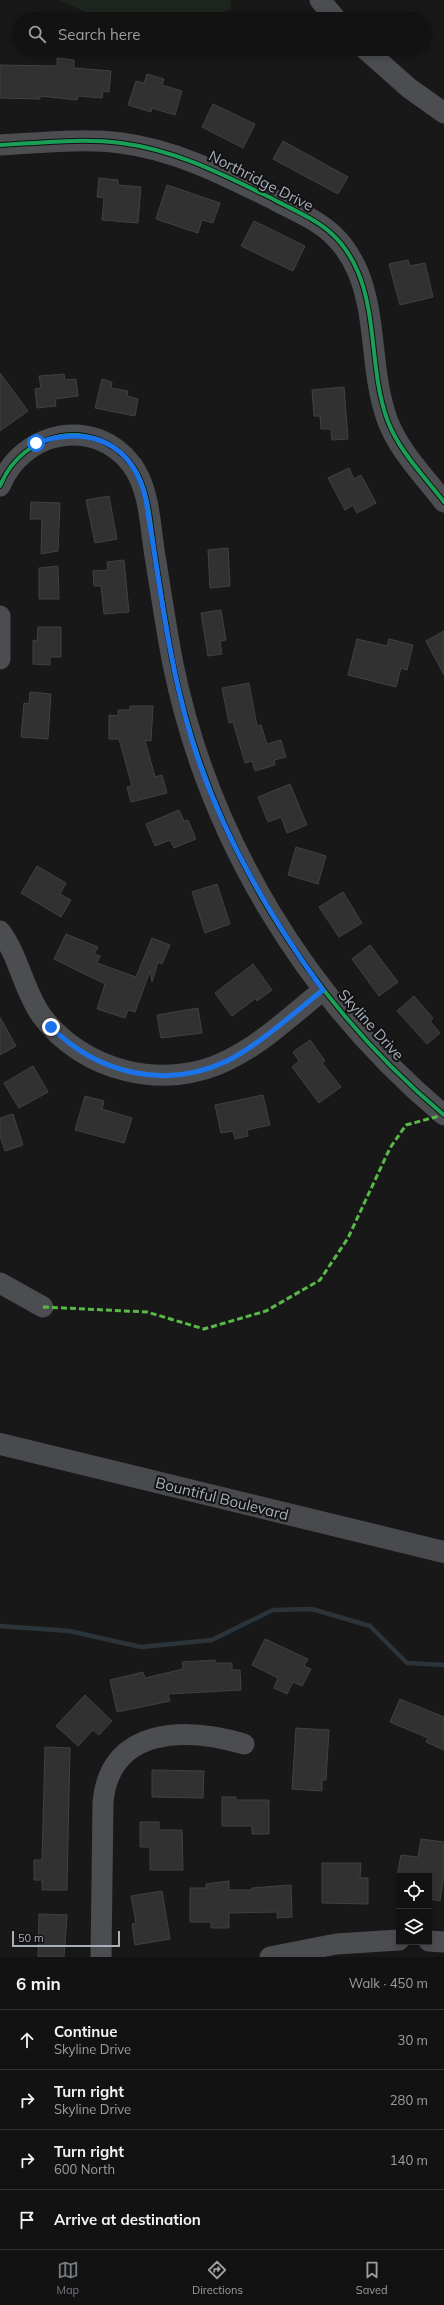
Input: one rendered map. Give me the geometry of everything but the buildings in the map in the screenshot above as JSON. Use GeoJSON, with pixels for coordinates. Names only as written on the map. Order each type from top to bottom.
{"type":"FeatureCollection","features":[{"type":"Feature","properties":{"kind":"main road","name":"Bountiful Boulevard"},"geometry":{"type":"LineString","coordinates":[[0,1444],[444,1552]]}},
{"type":"Feature","properties":{"kind":"street"},"geometry":{"type":"LineString","coordinates":[[320,0],[330,12]]}},
{"type":"Feature","properties":{"kind":"street"},"geometry":{"type":"LineString","coordinates":[[373,56],[409,88],[444,112]]}},
{"type":"Feature","properties":{"kind":"street","name":"Northridge Drive"},"geometry":{"type":"LineString","coordinates":[[0,145],[97,141],[140,146],[172,154],[224,174],[306,216],[332,234],[350,258],[362,284],[367,300],[380,393],[391,428],[403,449],[444,502]]}},
{"type":"Feature","properties":{"kind":"street","name":"Skyline Drive"},"geometry":{"type":"LineString","coordinates":[[0,486],[12,462],[23,452],[36,443],[67,435],[83,435],[109,445],[126,458],[138,476],[146,500],[174,666],[192,738],[229,836],[257,890],[294,950],[323,990],[370,1046],[405,1081],[444,1115]]}},
{"type":"Feature","properties":{"kind":"street"},"geometry":{"type":"LineString","coordinates":[[0,616],[0,659]]}},
{"type":"Feature","properties":{"kind":"street"},"geometry":{"type":"LineString","coordinates":[[0,931],[13,952],[32,1000],[51,1027],[77,1050],[113,1068],[133,1073],[172,1076],[191,1073],[228,1060],[244,1051],[323,990]]}},
{"type":"Feature","properties":{"kind":"street"},"geometry":{"type":"LineString","coordinates":[[0,1283],[43,1307]]}},
{"type":"Feature","properties":{"kind":"street"},"geometry":{"type":"LineString","coordinates":[[101,1957],[103,1802],[106,1784],[113,1768],[133,1746],[144,1740],[160,1736],[215,1737],[244,1744]]}},
{"type":"Feature","properties":{"kind":"street"},"geometry":{"type":"LineString","coordinates":[[270,1957],[336,1944],[396,1940]]}},
{"type":"Feature","properties":{"kind":"street"},"geometry":{"type":"LineString","coordinates":[[432,1941],[444,1942]]}},
{"type":"Feature","properties":{"kind":"shaded area"},"geometry":{"type":"Polygon","coordinates":[[[59,0],[231,0],[231,9],[223,12],[86,12],[59,0]]]}},
{"type":"Feature","properties":{"kind":"waterway"},"geometry":{"type":"LineString","coordinates":[[0,1626],[69,1631],[141,1647],[212,1640],[273,1610],[312,1609],[370,1626],[407,1663],[444,1665]]}},
{"type":"Feature","properties":{"kind":"marked path"},"geometry":{"type":"LineString","coordinates":[[43,1307],[147,1312],[204,1329],[266,1311],[320,1280],[348,1238],[390,1148],[406,1125],[443,1115]]}},
{"type":"Feature","properties":{"kind":"cycle path"},"geometry":{"type":"LineString","coordinates":[[0,145],[60,141],[91,141],[121,143],[161,151],[180,157],[236,181],[304,215],[326,229],[340,242],[350,256],[358,272],[364,290],[371,326],[378,382],[387,419],[405,452],[444,502]]}},
{"type":"Feature","properties":{"kind":"cycle path"},"geometry":{"type":"LineString","coordinates":[[0,486],[10,467],[25,452],[41,442],[60,436],[79,435],[98,439],[116,449],[132,465],[138,475],[146,497],[170,650],[189,729],[211,793],[238,854],[271,912],[308,968],[349,1021],[394,1070],[444,1115]]}},
{"type":"Feature","properties":{"kind":"route"},"geometry":{"type":"LineString","coordinates":[[36,443],[67,435],[83,435],[96,439],[109,445],[120,453],[131,464],[138,476],[146,500],[166,630],[182,702],[192,738],[204,772],[229,836],[244,866],[278,926],[323,990],[244,1051],[211,1067],[191,1073],[172,1076],[133,1073],[113,1068],[77,1050],[51,1027]]}}]}
